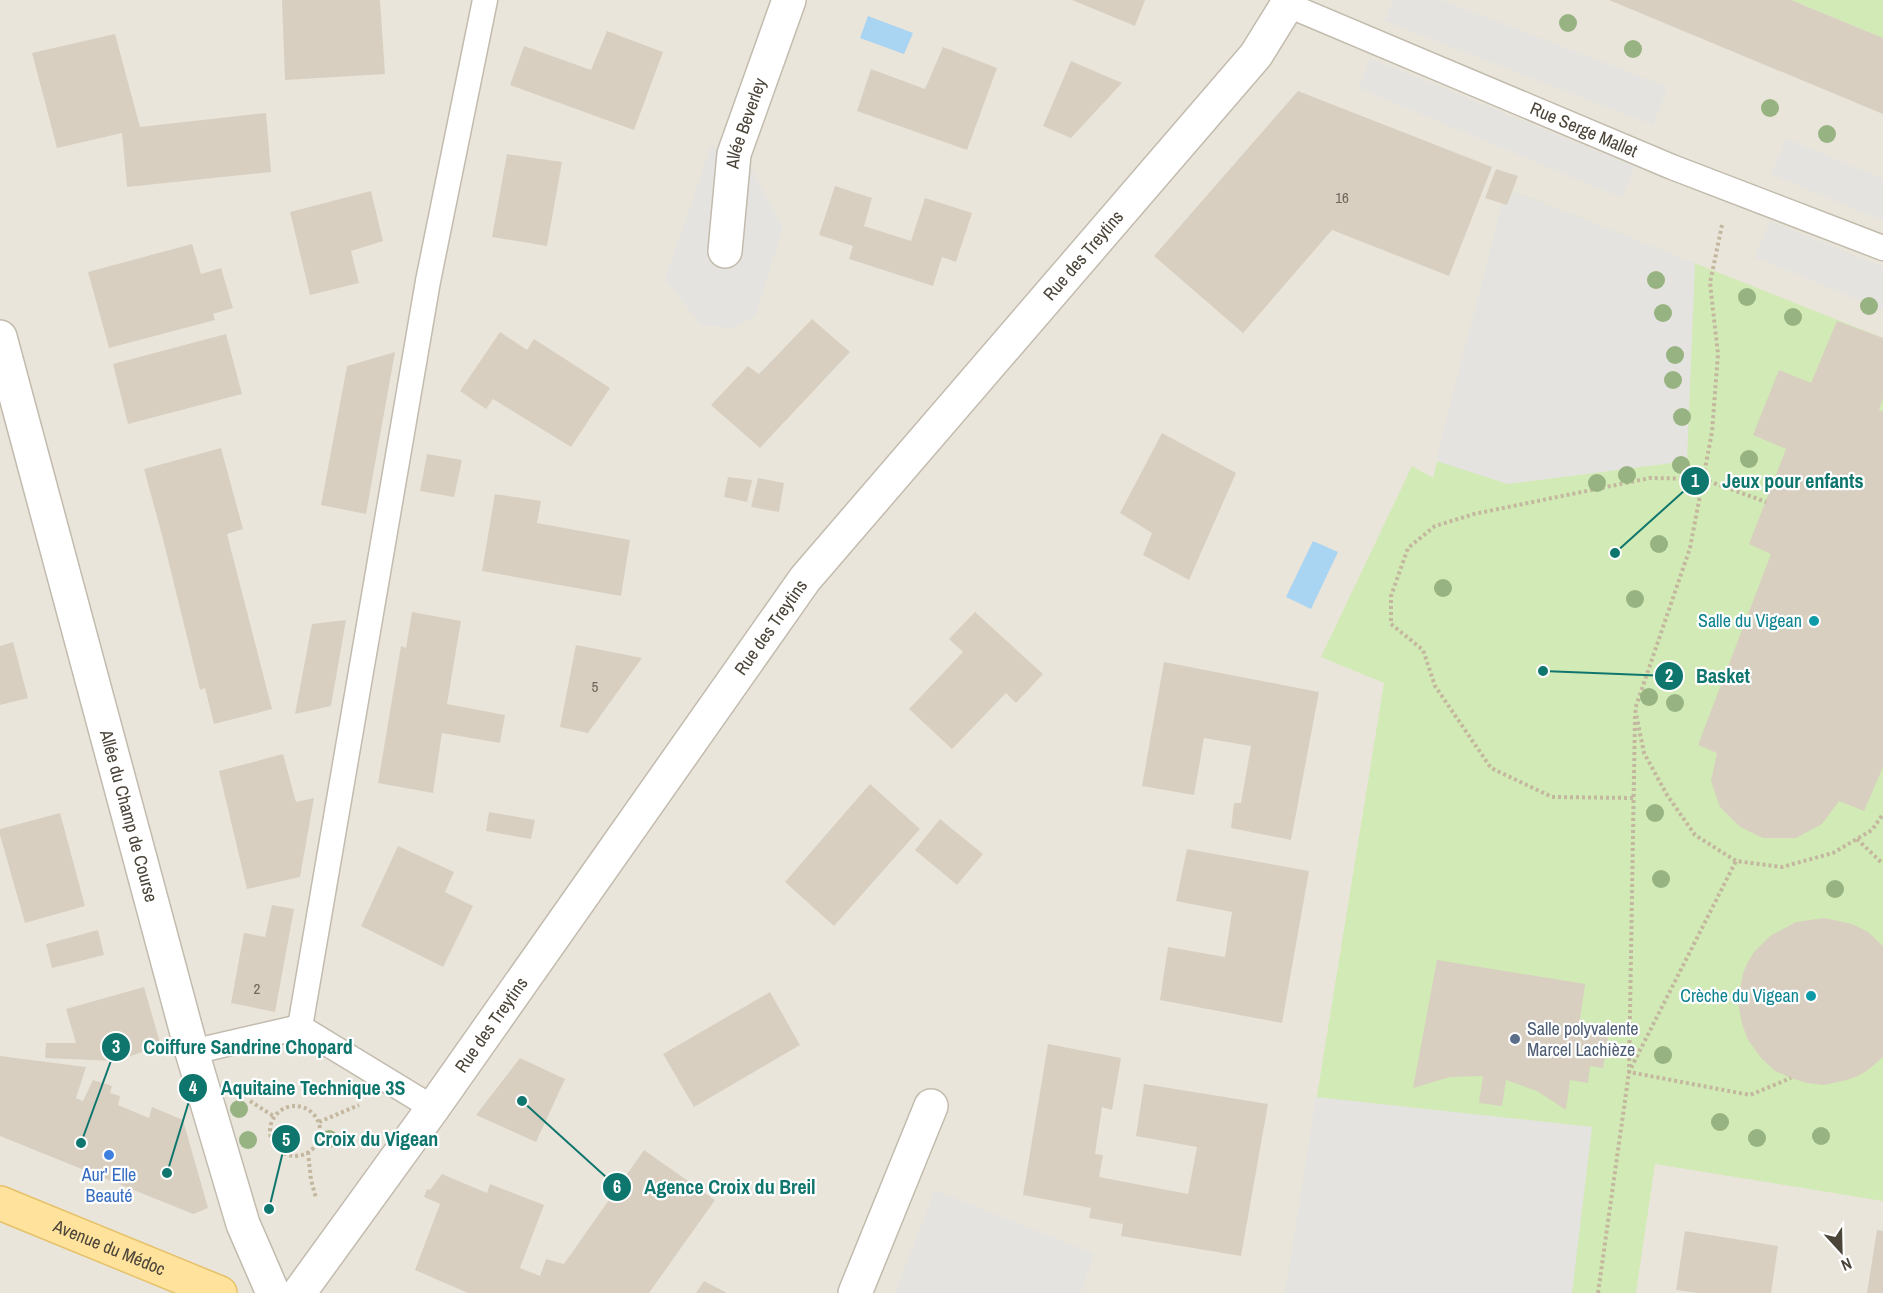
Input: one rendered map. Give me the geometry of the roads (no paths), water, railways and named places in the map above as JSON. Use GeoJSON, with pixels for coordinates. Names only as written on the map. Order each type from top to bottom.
{"type":"FeatureCollection","features":[{"type":"Feature","properties":{"kind":"main road","name":"Avenue du Médoc"},"geometry":{"type":"LineString","coordinates":[[0,1203],[220,1293]]}},
{"type":"Feature","properties":{"kind":"street","name":"Allée Beverley"},"geometry":{"type":"LineString","coordinates":[[725,251],[734,154],[789,0]]}},
{"type":"Feature","properties":{"kind":"street","name":"Rue des Treytins"},"geometry":{"type":"LineString","coordinates":[[299,1293],[433,1108],[805,579],[1256,55],[1289,3]]}},
{"type":"Feature","properties":{"kind":"street","name":"Allée du Champ de Course"},"geometry":{"type":"LineString","coordinates":[[0,337],[192,1052],[243,1224],[273,1293]]}},
{"type":"Feature","properties":{"kind":"street"},"geometry":{"type":"LineString","coordinates":[[855,1293],[930,1106]]}},
{"type":"Feature","properties":{"kind":"lane"},"geometry":{"type":"LineString","coordinates":[[300,1027],[428,281],[485,0]]}},
{"type":"Feature","properties":{"kind":"lane","name":"Rue Serge Mallet"},"geometry":{"type":"LineString","coordinates":[[1289,3],[1730,190],[1883,248]]}},
{"type":"Feature","properties":{"kind":"lane"},"geometry":{"type":"LineString","coordinates":[[192,1052],[300,1027],[433,1108]]}},
{"type":"Feature","properties":{"kind":"water"},"geometry":{"type":"Polygon","coordinates":[[[868,16],[913,33],[904,54],[860,38],[868,16]]]}},
{"type":"Feature","properties":{"kind":"water"},"geometry":{"type":"Polygon","coordinates":[[[1313,541],[1338,552],[1311,609],[1286,597],[1313,541]]]}},
{"type":"Feature","properties":{"kind":"place","name":"Jeux pour enfants"},"geometry":{"type":"Point","coordinates":[1615,553]}},
{"type":"Feature","properties":{"kind":"place","name":"Salle du Vigean"},"geometry":{"type":"Point","coordinates":[1814,621]}},
{"type":"Feature","properties":{"kind":"place","name":"Basket"},"geometry":{"type":"Point","coordinates":[1543,671]}},
{"type":"Feature","properties":{"kind":"place","name":"Crèche du Vigean"},"geometry":{"type":"Point","coordinates":[1811,996]}},
{"type":"Feature","properties":{"kind":"place","name":"Salle polyvalente Marcel Lachièze"},"geometry":{"type":"Point","coordinates":[1515,1039]}},
{"type":"Feature","properties":{"kind":"place","name":"Agence Croix du Breil"},"geometry":{"type":"Point","coordinates":[522,1101]}},
{"type":"Feature","properties":{"kind":"place","name":"Coiffure Sandrine Chopard"},"geometry":{"type":"Point","coordinates":[81,1143]}},
{"type":"Feature","properties":{"kind":"place","name":"Aur' Elle Beauté"},"geometry":{"type":"Point","coordinates":[109,1155]}},
{"type":"Feature","properties":{"kind":"place","name":"Aquitaine Technique 3S"},"geometry":{"type":"Point","coordinates":[167,1173]}},
{"type":"Feature","properties":{"kind":"place","name":"Croix du Vigean"},"geometry":{"type":"Point","coordinates":[269,1209]}}]}
